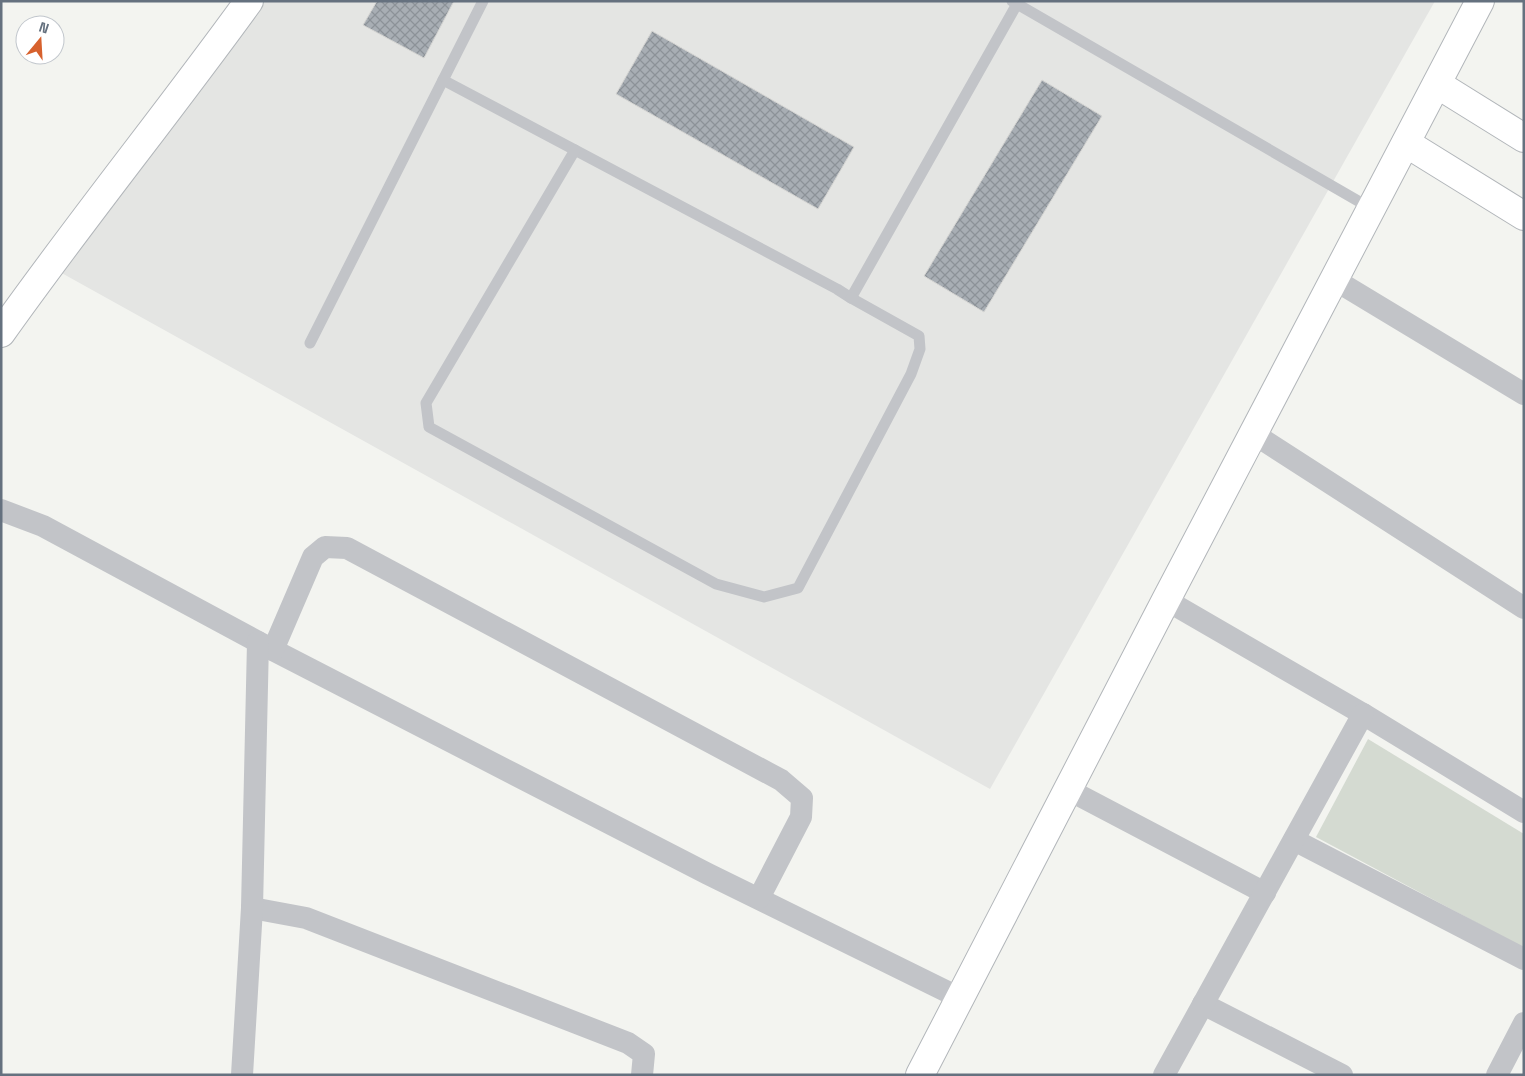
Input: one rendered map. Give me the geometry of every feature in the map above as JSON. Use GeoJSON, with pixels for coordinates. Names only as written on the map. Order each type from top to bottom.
{"type":"FeatureCollection","features":[{"type":"Feature","properties":{"kind":"street"},"geometry":{"type":"LineString","coordinates":[[1,333],[41,276],[249,1]]}},
{"type":"Feature","properties":{"kind":"street"},"geometry":{"type":"LineString","coordinates":[[920,1075],[1480,1]]}},
{"type":"Feature","properties":{"kind":"street"},"geometry":{"type":"LineString","coordinates":[[1437,84],[1524,138]]}},
{"type":"Feature","properties":{"kind":"street"},"geometry":{"type":"LineString","coordinates":[[1406,143],[1524,216]]}},
{"type":"Feature","properties":{"kind":"street"},"geometry":{"type":"LineString","coordinates":[[1335,280],[1524,394]]}},
{"type":"Feature","properties":{"kind":"street"},"geometry":{"type":"LineString","coordinates":[[1254,434],[1524,608]]}},
{"type":"Feature","properties":{"kind":"street"},"geometry":{"type":"LineString","coordinates":[[1,510],[44,526],[265,646],[708,874],[960,998]]}},
{"type":"Feature","properties":{"kind":"street"},"geometry":{"type":"LineString","coordinates":[[242,1075],[265,646],[312,557],[325,547],[347,548],[781,780],[802,798],[801,817],[759,898]]}},
{"type":"Feature","properties":{"kind":"street"},"geometry":{"type":"LineString","coordinates":[[1166,600],[1362,714],[1524,812]]}},
{"type":"Feature","properties":{"kind":"street"},"geometry":{"type":"LineString","coordinates":[[1164,1075],[1362,714]]}},
{"type":"Feature","properties":{"kind":"street"},"geometry":{"type":"LineString","coordinates":[[1069,790],[1265,893]]}},
{"type":"Feature","properties":{"kind":"street"},"geometry":{"type":"LineString","coordinates":[[1294,840],[1524,959]]}},
{"type":"Feature","properties":{"kind":"street"},"geometry":{"type":"LineString","coordinates":[[252,908],[306,918],[628,1043],[644,1054],[642,1075]]}},
{"type":"Feature","properties":{"kind":"street"},"geometry":{"type":"LineString","coordinates":[[1203,1004],[1342,1075]]}},
{"type":"Feature","properties":{"kind":"street"},"geometry":{"type":"LineString","coordinates":[[1497,1075],[1524,1024]]}},
{"type":"Feature","properties":{"kind":"lane"},"geometry":{"type":"LineString","coordinates":[[310,343],[483,1]]}},
{"type":"Feature","properties":{"kind":"lane"},"geometry":{"type":"LineString","coordinates":[[851,298],[1014,3],[1372,209]]}},
{"type":"Feature","properties":{"kind":"lane"},"geometry":{"type":"LineString","coordinates":[[443,80],[575,150],[836,289],[919,336],[920,349],[912,374],[798,588],[764,598],[716,584],[429,427],[426,403],[575,150]]}},
{"type":"Feature","properties":{"kind":"shaded area"},"geometry":{"type":"Polygon","coordinates":[[[254,1],[1435,1],[990,789],[58,271],[254,1]]]}},
{"type":"Feature","properties":{"kind":"shaded area"},"geometry":{"type":"Polygon","coordinates":[[[1368,739],[1524,834],[1524,948],[1316,837],[1368,739]]]}},
{"type":"Feature","properties":{"kind":"building"},"geometry":{"type":"Polygon","coordinates":[[[377,1],[454,1],[424,58],[363,25],[377,1]]]}},
{"type":"Feature","properties":{"kind":"building"},"geometry":{"type":"Polygon","coordinates":[[[652,31],[854,147],[818,209],[616,94],[652,31]]]}},
{"type":"Feature","properties":{"kind":"building"},"geometry":{"type":"Polygon","coordinates":[[[1042,80],[1102,116],[984,312],[924,276],[1042,80]]]}}]}
